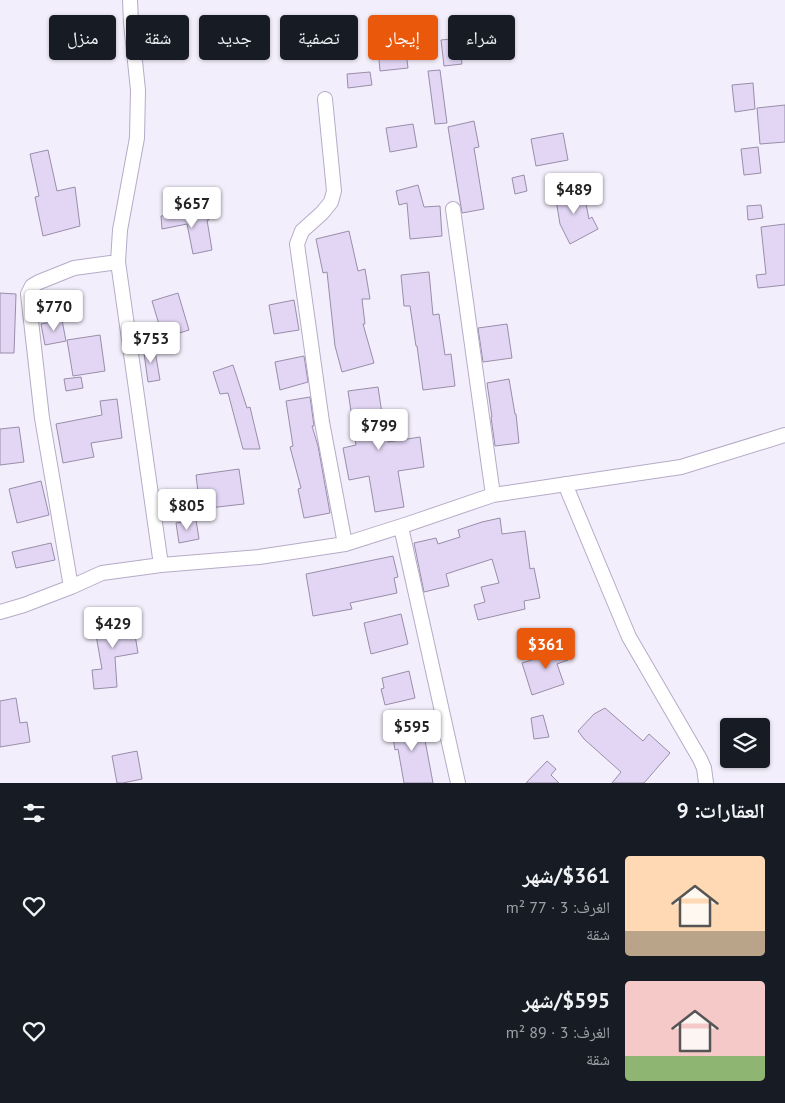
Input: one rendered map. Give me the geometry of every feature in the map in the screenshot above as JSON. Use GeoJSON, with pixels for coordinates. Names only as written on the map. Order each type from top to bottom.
{"type":"FeatureCollection","features":[{"type":"Feature","properties":{"kind":"street"},"geometry":{"type":"LineString","coordinates":[[130,0],[138,90],[137,138],[120,230],[118,262],[161,565]]}},
{"type":"Feature","properties":{"kind":"street"},"geometry":{"type":"LineString","coordinates":[[325,99],[334,191],[331,202],[302,231],[297,244],[322,422],[346,544]]}},
{"type":"Feature","properties":{"kind":"street"},"geometry":{"type":"LineString","coordinates":[[453,210],[493,495]]}},
{"type":"Feature","properties":{"kind":"street"},"geometry":{"type":"LineString","coordinates":[[72,587],[42,418],[28,294],[32,286],[39,282],[74,268],[118,262]]}},
{"type":"Feature","properties":{"kind":"street"},"geometry":{"type":"LineString","coordinates":[[0,612],[24,606],[102,573],[161,565],[259,558],[346,544],[493,495],[681,467],[785,435]]}},
{"type":"Feature","properties":{"kind":"street"},"geometry":{"type":"LineString","coordinates":[[565,484],[629,637],[700,759],[704,768],[706,783]]}},
{"type":"Feature","properties":{"kind":"street"},"geometry":{"type":"LineString","coordinates":[[401,527],[458,783]]}},
{"type":"Feature","properties":{"kind":"building"},"geometry":{"type":"Polygon","coordinates":[[[448,39],[448,60],[462,60],[462,64],[444,66],[441,40],[448,39]]]}},
{"type":"Feature","properties":{"kind":"building"},"geometry":{"type":"Polygon","coordinates":[[[379,60],[407,60],[408,68],[380,71],[379,60]]]}},
{"type":"Feature","properties":{"kind":"building"},"geometry":{"type":"Polygon","coordinates":[[[440,70],[447,123],[435,124],[428,71],[440,70]]]}},
{"type":"Feature","properties":{"kind":"building"},"geometry":{"type":"Polygon","coordinates":[[[370,72],[372,85],[348,88],[347,74],[370,72]]]}},
{"type":"Feature","properties":{"kind":"building"},"geometry":{"type":"Polygon","coordinates":[[[753,83],[755,109],[735,112],[732,85],[753,83]]]}},
{"type":"Feature","properties":{"kind":"building"},"geometry":{"type":"Polygon","coordinates":[[[785,105],[785,142],[760,144],[757,108],[785,105]]]}},
{"type":"Feature","properties":{"kind":"building"},"geometry":{"type":"Polygon","coordinates":[[[474,121],[479,147],[474,148],[484,209],[462,213],[448,127],[474,121]]]}},
{"type":"Feature","properties":{"kind":"building"},"geometry":{"type":"Polygon","coordinates":[[[413,124],[417,147],[390,152],[386,128],[413,124]]]}},
{"type":"Feature","properties":{"kind":"building"},"geometry":{"type":"Polygon","coordinates":[[[563,133],[568,160],[536,166],[531,139],[563,133]]]}},
{"type":"Feature","properties":{"kind":"building"},"geometry":{"type":"Polygon","coordinates":[[[758,147],[761,173],[744,175],[741,149],[758,147]]]}},
{"type":"Feature","properties":{"kind":"building"},"geometry":{"type":"Polygon","coordinates":[[[48,150],[57,191],[75,187],[80,226],[43,236],[35,197],[39,196],[30,154],[48,150]]]}},
{"type":"Feature","properties":{"kind":"building"},"geometry":{"type":"Polygon","coordinates":[[[524,175],[527,191],[515,194],[512,178],[524,175]]]}},
{"type":"Feature","properties":{"kind":"building"},"geometry":{"type":"Polygon","coordinates":[[[418,185],[424,207],[440,206],[442,236],[410,239],[407,203],[399,205],[396,191],[418,185]]]}},
{"type":"Feature","properties":{"kind":"building"},"geometry":{"type":"Polygon","coordinates":[[[583,189],[589,219],[592,217],[598,229],[570,244],[560,224],[555,194],[583,189]]]}},
{"type":"Feature","properties":{"kind":"building"},"geometry":{"type":"Polygon","coordinates":[[[761,205],[763,218],[748,220],[747,206],[761,205]]]}},
{"type":"Feature","properties":{"kind":"building"},"geometry":{"type":"Polygon","coordinates":[[[208,213],[209,220],[207,220],[212,250],[193,254],[187,224],[162,229],[161,216],[208,213]]]}},
{"type":"Feature","properties":{"kind":"building"},"geometry":{"type":"Polygon","coordinates":[[[785,224],[785,285],[758,288],[756,275],[766,274],[761,227],[785,224]]]}},
{"type":"Feature","properties":{"kind":"building"},"geometry":{"type":"Polygon","coordinates":[[[349,231],[358,271],[365,269],[370,299],[362,299],[365,324],[363,324],[374,363],[342,372],[335,346],[327,272],[323,273],[316,239],[349,231]]]}},
{"type":"Feature","properties":{"kind":"building"},"geometry":{"type":"Polygon","coordinates":[[[429,272],[433,315],[439,314],[445,355],[451,354],[455,386],[423,390],[410,306],[404,306],[401,275],[429,272]]]}},
{"type":"Feature","properties":{"kind":"building"},"geometry":{"type":"Polygon","coordinates":[[[0,293],[16,294],[14,353],[0,353],[0,293]]]}},
{"type":"Feature","properties":{"kind":"building"},"geometry":{"type":"Polygon","coordinates":[[[178,293],[189,330],[163,338],[152,301],[178,293]]]}},
{"type":"Feature","properties":{"kind":"building"},"geometry":{"type":"Polygon","coordinates":[[[294,300],[299,330],[274,334],[269,305],[294,300]]]}},
{"type":"Feature","properties":{"kind":"building"},"geometry":{"type":"Polygon","coordinates":[[[62,320],[66,341],[45,345],[41,324],[62,320]]]}},
{"type":"Feature","properties":{"kind":"building"},"geometry":{"type":"Polygon","coordinates":[[[507,324],[512,358],[483,362],[478,328],[507,324]]]}},
{"type":"Feature","properties":{"kind":"building"},"geometry":{"type":"Polygon","coordinates":[[[100,335],[105,371],[73,376],[67,340],[100,335]]]}},
{"type":"Feature","properties":{"kind":"building"},"geometry":{"type":"Polygon","coordinates":[[[154,345],[160,380],[148,382],[143,346],[154,345]]]}},
{"type":"Feature","properties":{"kind":"building"},"geometry":{"type":"Polygon","coordinates":[[[304,356],[308,382],[280,390],[275,362],[304,356]]]}},
{"type":"Feature","properties":{"kind":"building"},"geometry":{"type":"Polygon","coordinates":[[[233,365],[247,408],[250,407],[260,449],[243,449],[228,393],[220,394],[213,372],[233,365]]]}},
{"type":"Feature","properties":{"kind":"building"},"geometry":{"type":"Polygon","coordinates":[[[81,377],[83,388],[66,391],[64,379],[81,377]]]}},
{"type":"Feature","properties":{"kind":"building"},"geometry":{"type":"Polygon","coordinates":[[[509,379],[516,414],[519,443],[495,446],[487,383],[509,379]]]}},
{"type":"Feature","properties":{"kind":"building"},"geometry":{"type":"Polygon","coordinates":[[[378,387],[386,440],[388,442],[420,437],[424,467],[398,471],[404,507],[375,512],[369,476],[349,480],[343,448],[356,445],[348,391],[378,387]]]}},
{"type":"Feature","properties":{"kind":"building"},"geometry":{"type":"Polygon","coordinates":[[[310,397],[314,426],[312,426],[318,446],[330,513],[304,518],[298,489],[301,488],[290,447],[293,446],[286,401],[310,397]]]}},
{"type":"Feature","properties":{"kind":"building"},"geometry":{"type":"Polygon","coordinates":[[[117,399],[122,438],[91,443],[94,457],[63,463],[56,424],[102,415],[100,401],[117,399]]]}},
{"type":"Feature","properties":{"kind":"building"},"geometry":{"type":"Polygon","coordinates":[[[19,427],[24,462],[0,465],[0,429],[19,427]]]}},
{"type":"Feature","properties":{"kind":"building"},"geometry":{"type":"Polygon","coordinates":[[[239,469],[244,504],[200,509],[196,475],[239,469]]]}},
{"type":"Feature","properties":{"kind":"building"},"geometry":{"type":"Polygon","coordinates":[[[41,481],[49,515],[17,523],[9,489],[41,481]]]}},
{"type":"Feature","properties":{"kind":"building"},"geometry":{"type":"Polygon","coordinates":[[[500,518],[502,534],[525,531],[530,569],[534,568],[540,598],[524,601],[525,609],[478,620],[474,605],[485,602],[481,587],[499,583],[492,559],[446,574],[449,586],[424,592],[414,543],[436,538],[438,544],[460,537],[458,530],[500,518]]]}},
{"type":"Feature","properties":{"kind":"building"},"geometry":{"type":"Polygon","coordinates":[[[196,520],[199,539],[179,543],[176,523],[196,520]]]}},
{"type":"Feature","properties":{"kind":"building"},"geometry":{"type":"Polygon","coordinates":[[[51,543],[55,560],[16,568],[12,552],[51,543]]]}},
{"type":"Feature","properties":{"kind":"building"},"geometry":{"type":"Polygon","coordinates":[[[393,556],[398,577],[394,578],[397,593],[350,603],[352,609],[313,616],[306,574],[393,556]]]}},
{"type":"Feature","properties":{"kind":"building"},"geometry":{"type":"Polygon","coordinates":[[[401,614],[408,644],[371,654],[364,623],[401,614]]]}},
{"type":"Feature","properties":{"kind":"building"},"geometry":{"type":"Polygon","coordinates":[[[132,617],[138,653],[115,657],[117,687],[94,689],[92,670],[102,669],[94,624],[132,617]]]}},
{"type":"Feature","properties":{"kind":"building"},"geometry":{"type":"Polygon","coordinates":[[[562,639],[568,660],[557,664],[564,684],[532,695],[522,663],[554,653],[551,642],[562,639]]]}},
{"type":"Feature","properties":{"kind":"building"},"geometry":{"type":"Polygon","coordinates":[[[409,671],[415,698],[385,705],[381,689],[384,688],[382,678],[409,671]]]}},
{"type":"Feature","properties":{"kind":"building"},"geometry":{"type":"Polygon","coordinates":[[[16,698],[20,723],[27,722],[30,742],[0,747],[0,701],[16,698]]]}},
{"type":"Feature","properties":{"kind":"building"},"geometry":{"type":"Polygon","coordinates":[[[605,708],[643,741],[649,734],[670,753],[644,783],[612,783],[621,772],[584,739],[578,731],[594,714],[605,708]]]}},
{"type":"Feature","properties":{"kind":"building"},"geometry":{"type":"Polygon","coordinates":[[[543,715],[549,737],[534,739],[531,718],[543,715]]]}},
{"type":"Feature","properties":{"kind":"building"},"geometry":{"type":"Polygon","coordinates":[[[419,718],[433,783],[404,783],[398,749],[395,750],[392,732],[396,732],[394,722],[419,718]]]}},
{"type":"Feature","properties":{"kind":"building"},"geometry":{"type":"Polygon","coordinates":[[[137,751],[142,779],[117,783],[112,756],[137,751]]]}},
{"type":"Feature","properties":{"kind":"building"},"geometry":{"type":"Polygon","coordinates":[[[547,761],[556,769],[551,775],[559,783],[526,783],[547,761]]]}}]}
